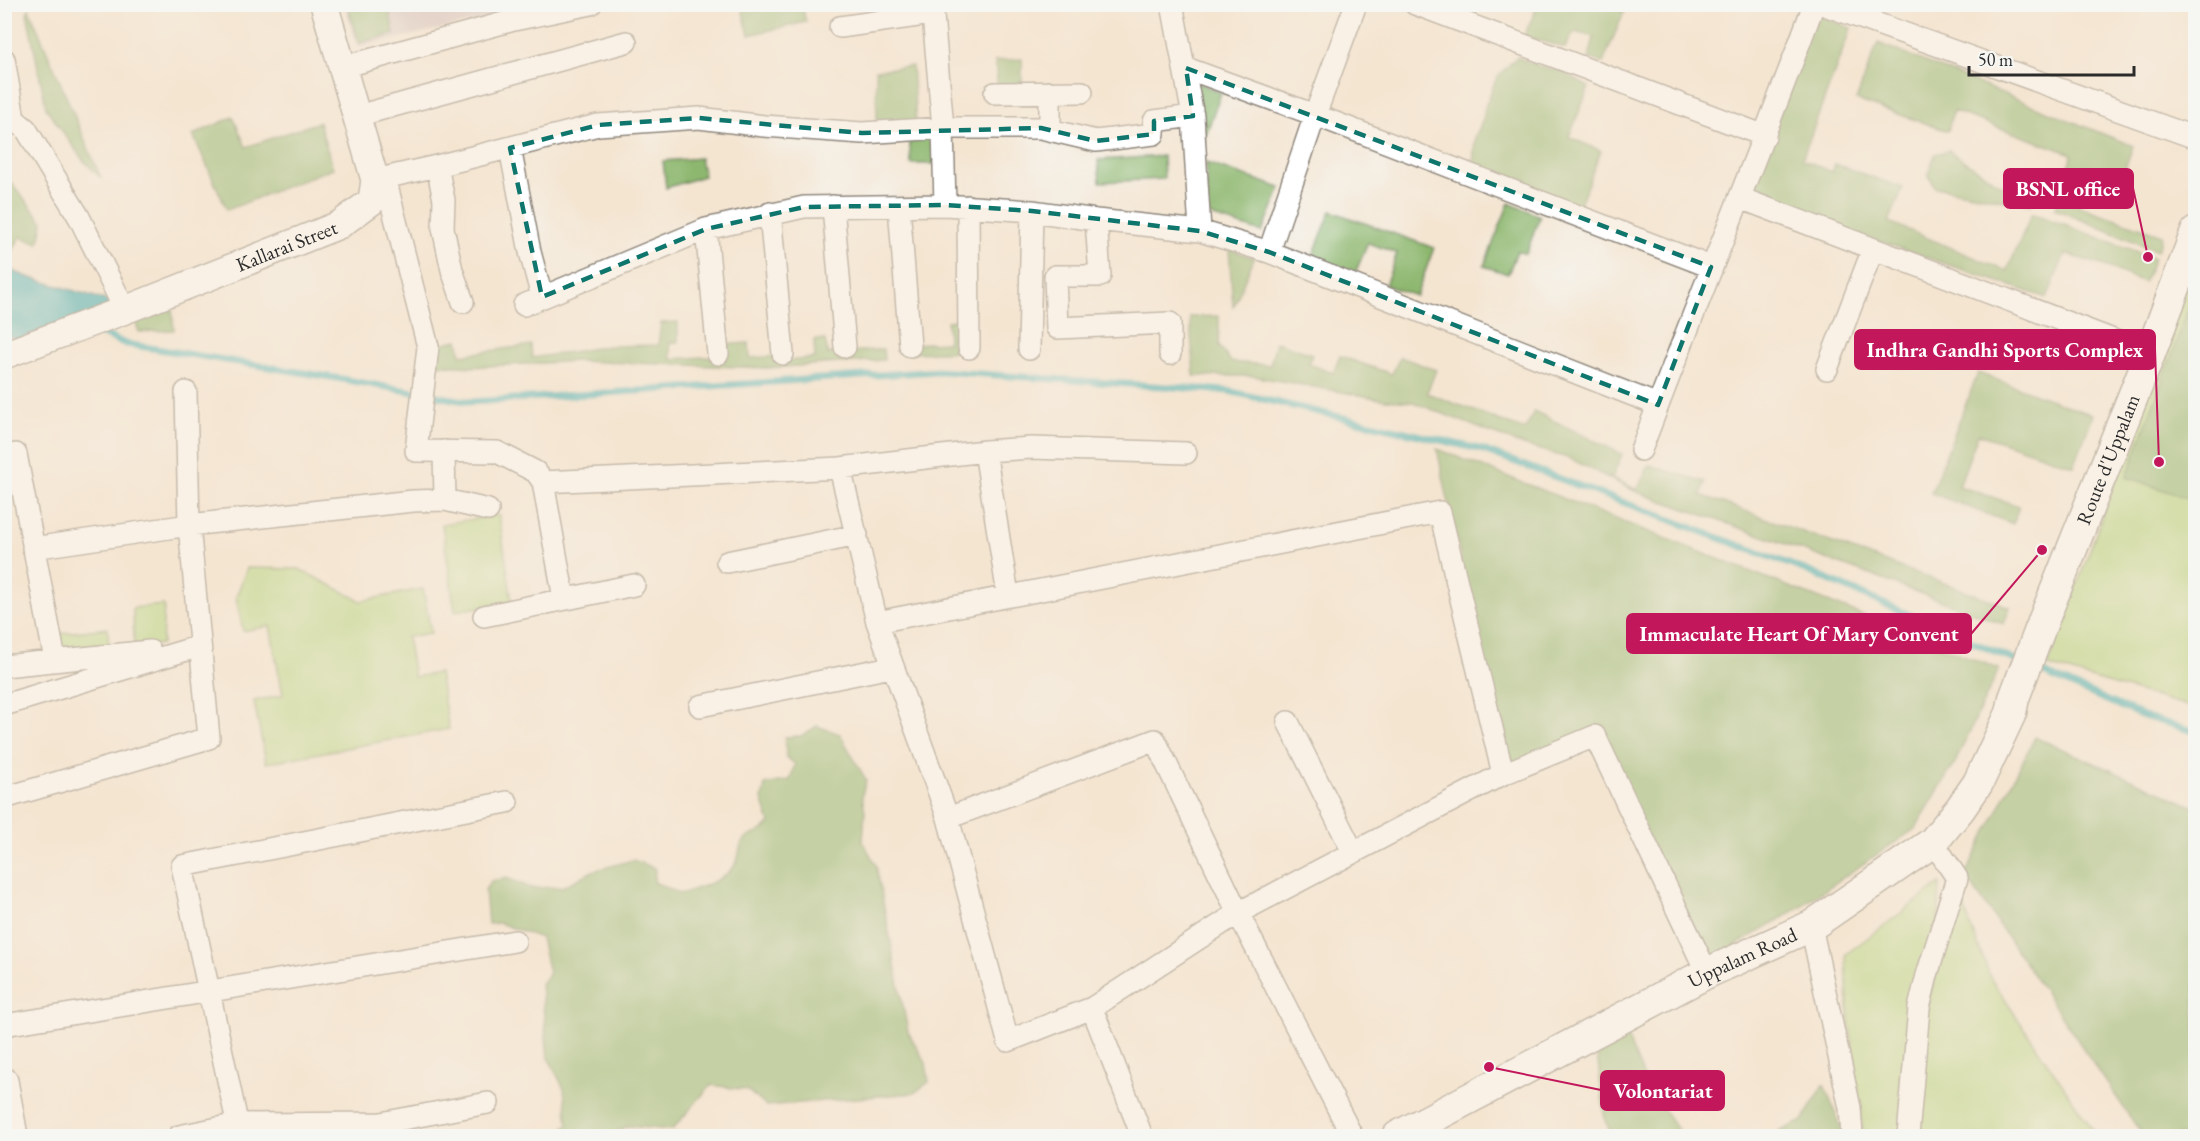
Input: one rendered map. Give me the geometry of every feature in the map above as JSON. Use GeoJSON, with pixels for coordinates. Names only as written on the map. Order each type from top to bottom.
{"type":"FeatureCollection","features":[{"type":"Feature","properties":{"kind":"main road","name":"Route d'Uppalam"},"geometry":{"type":"LineString","coordinates":[[2014,698],[2196,232]]}},
{"type":"Feature","properties":{"kind":"main road","name":"Uppalam Road"},"geometry":{"type":"LineString","coordinates":[[1398,1137],[1436,1128],[1707,973],[1811,926],[1933,842],[1960,810],[1978,783],[2011,713],[2014,698]]}},
{"type":"Feature","properties":{"kind":"street"},"geometry":{"type":"LineString","coordinates":[[324,4],[357,116],[380,179],[428,347],[416,451],[497,452],[536,472],[543,482],[564,599]]}},
{"type":"Feature","properties":{"kind":"street"},"geometry":{"type":"LineString","coordinates":[[343,67],[514,21],[591,4]]}},
{"type":"Feature","properties":{"kind":"street"},"geometry":{"type":"LineString","coordinates":[[1172,4],[1186,68],[1193,116],[1200,231]]}},
{"type":"Feature","properties":{"kind":"street"},"geometry":{"type":"LineString","coordinates":[[1269,252],[1315,115],[1356,4]]}},
{"type":"Feature","properties":{"kind":"street"},"geometry":{"type":"LineString","coordinates":[[1415,4],[1765,136]]}},
{"type":"Feature","properties":{"kind":"street"},"geometry":{"type":"LineString","coordinates":[[1641,450],[1711,267],[1765,136],[1814,4]]}},
{"type":"Feature","properties":{"kind":"street"},"geometry":{"type":"LineString","coordinates":[[1822,4],[2196,138]]}},
{"type":"Feature","properties":{"kind":"street"},"geometry":{"type":"LineString","coordinates":[[840,27],[932,9],[943,128],[945,205]]}},
{"type":"Feature","properties":{"kind":"street"},"geometry":{"type":"LineString","coordinates":[[357,116],[626,42]]}},
{"type":"Feature","properties":{"kind":"street"},"geometry":{"type":"LineString","coordinates":[[4,59],[9,117],[26,129],[79,217],[122,311]]}},
{"type":"Feature","properties":{"kind":"street"},"geometry":{"type":"LineString","coordinates":[[1186,68],[1711,267]]}},
{"type":"Feature","properties":{"kind":"street"},"geometry":{"type":"LineString","coordinates":[[1050,92],[1050,130]]}},
{"type":"Feature","properties":{"kind":"street"},"geometry":{"type":"LineString","coordinates":[[995,93],[1082,92]]}},
{"type":"Feature","properties":{"kind":"street"},"geometry":{"type":"LineString","coordinates":[[380,179],[598,125],[699,118],[764,126],[862,133],[943,128],[1041,128],[1096,141],[1154,134],[1154,120],[1193,116]]}},
{"type":"Feature","properties":{"kind":"street"},"geometry":{"type":"LineString","coordinates":[[510,148],[530,252],[533,301],[706,229],[770,213],[804,207],[945,205],[1032,211],[1200,231],[1269,252],[1658,405]]}},
{"type":"Feature","properties":{"kind":"street"},"geometry":{"type":"LineString","coordinates":[[437,166],[444,200],[442,228],[452,270],[463,302]]}},
{"type":"Feature","properties":{"kind":"street","name":"Kallarai Street"},"geometry":{"type":"LineString","coordinates":[[7,354],[339,225],[372,201],[380,179]]}},
{"type":"Feature","properties":{"kind":"street"},"geometry":{"type":"LineString","coordinates":[[1740,198],[2150,354]]}},
{"type":"Feature","properties":{"kind":"street"},"geometry":{"type":"LineString","coordinates":[[832,206],[845,347]]}},
{"type":"Feature","properties":{"kind":"street"},"geometry":{"type":"LineString","coordinates":[[899,206],[910,346]]}},
{"type":"Feature","properties":{"kind":"street"},"geometry":{"type":"LineString","coordinates":[[968,206],[969,348]]}},
{"type":"Feature","properties":{"kind":"street"},"geometry":{"type":"LineString","coordinates":[[1029,349],[1032,211]]}},
{"type":"Feature","properties":{"kind":"street"},"geometry":{"type":"LineString","coordinates":[[770,213],[783,354]]}},
{"type":"Feature","properties":{"kind":"street"},"geometry":{"type":"LineString","coordinates":[[1096,220],[1100,276],[1055,276],[1057,328],[1170,323],[1170,354]]}},
{"type":"Feature","properties":{"kind":"street"},"geometry":{"type":"LineString","coordinates":[[706,229],[718,354]]}},
{"type":"Feature","properties":{"kind":"street"},"geometry":{"type":"LineString","coordinates":[[1827,369],[1873,249]]}},
{"type":"Feature","properties":{"kind":"street"},"geometry":{"type":"LineString","coordinates":[[4,798],[208,738],[189,525],[186,392]]}},
{"type":"Feature","properties":{"kind":"street"},"geometry":{"type":"LineString","coordinates":[[543,482],[840,468],[985,451],[1031,448],[1186,453]]}},
{"type":"Feature","properties":{"kind":"street"},"geometry":{"type":"LineString","coordinates":[[444,451],[445,500]]}},
{"type":"Feature","properties":{"kind":"street"},"geometry":{"type":"LineString","coordinates":[[985,451],[1008,595]]}},
{"type":"Feature","properties":{"kind":"street"},"geometry":{"type":"LineString","coordinates":[[4,456],[16,454],[55,660]]}},
{"type":"Feature","properties":{"kind":"street"},"geometry":{"type":"LineString","coordinates":[[840,468],[877,622],[891,667],[948,818],[1008,1041],[1092,1008],[1238,913],[1503,774],[1595,736],[1707,973]]}},
{"type":"Feature","properties":{"kind":"street"},"geometry":{"type":"LineString","coordinates":[[33,548],[189,525],[412,501],[445,500],[488,510]]}},
{"type":"Feature","properties":{"kind":"street"},"geometry":{"type":"LineString","coordinates":[[877,622],[1440,512],[1503,774]]}},
{"type":"Feature","properties":{"kind":"street"},"geometry":{"type":"LineString","coordinates":[[727,562],[857,535]]}},
{"type":"Feature","properties":{"kind":"street"},"geometry":{"type":"LineString","coordinates":[[484,616],[634,585]]}},
{"type":"Feature","properties":{"kind":"street"},"geometry":{"type":"LineString","coordinates":[[4,666],[200,646]]}},
{"type":"Feature","properties":{"kind":"street"},"geometry":{"type":"LineString","coordinates":[[4,705],[200,646]]}},
{"type":"Feature","properties":{"kind":"street"},"geometry":{"type":"LineString","coordinates":[[700,706],[891,667]]}},
{"type":"Feature","properties":{"kind":"street"},"geometry":{"type":"LineString","coordinates":[[1288,723],[1353,852]]}},
{"type":"Feature","properties":{"kind":"street"},"geometry":{"type":"LineString","coordinates":[[948,818],[1155,740],[1238,913],[1352,1137]]}},
{"type":"Feature","properties":{"kind":"street"},"geometry":{"type":"LineString","coordinates":[[239,1130],[182,866],[507,802]]}},
{"type":"Feature","properties":{"kind":"street"},"geometry":{"type":"LineString","coordinates":[[1908,1137],[1919,1008],[1957,878],[1933,842]]}},
{"type":"Feature","properties":{"kind":"street"},"geometry":{"type":"LineString","coordinates":[[1811,926],[1850,1108],[1852,1137]]}},
{"type":"Feature","properties":{"kind":"street"},"geometry":{"type":"LineString","coordinates":[[4,1025],[211,993],[515,941]]}},
{"type":"Feature","properties":{"kind":"street"},"geometry":{"type":"LineString","coordinates":[[1092,1008],[1142,1137]]}},
{"type":"Feature","properties":{"kind":"street"},"geometry":{"type":"LineString","coordinates":[[4,1081],[14,1137]]}},
{"type":"Feature","properties":{"kind":"street"},"geometry":{"type":"LineString","coordinates":[[179,1137],[239,1130],[382,1130],[488,1103]]}},
{"type":"Feature","properties":{"kind":"highlighted area"},"geometry":{"type":"Polygon","coordinates":[[[1186,68],[1711,267],[1658,405],[1269,252],[1200,231],[1032,211],[945,205],[804,207],[706,229],[542,297],[510,148],[598,125],[699,118],[862,133],[1041,128],[1096,141],[1154,134],[1154,121],[1193,116],[1186,68]]]}},
{"type":"Feature","properties":{"kind":"shaded area"},"geometry":{"type":"Polygon","coordinates":[[[344,4],[548,5],[358,47],[344,4]]]}},
{"type":"Feature","properties":{"kind":"green space"},"geometry":{"type":"Polygon","coordinates":[[[347,5],[388,5],[394,34],[359,43],[347,5]]]}},
{"type":"Feature","properties":{"kind":"green space"},"geometry":{"type":"Polygon","coordinates":[[[741,5],[802,5],[806,22],[749,35],[741,5]]]}},
{"type":"Feature","properties":{"kind":"green space"},"geometry":{"type":"Polygon","coordinates":[[[1538,5],[1605,5],[1624,12],[1603,63],[1589,58],[1594,37],[1574,32],[1565,48],[1524,36],[1538,5]]]}},
{"type":"Feature","properties":{"kind":"green space"},"geometry":{"type":"Polygon","coordinates":[[[29,9],[101,178],[82,159],[46,108],[27,13],[29,9]]]}},
{"type":"Feature","properties":{"kind":"green space"},"geometry":{"type":"Polygon","coordinates":[[[1814,14],[1851,28],[1802,159],[1832,172],[1835,164],[1903,188],[1889,222],[2007,271],[2032,213],[2154,258],[2144,282],[2102,265],[2065,254],[2047,298],[1745,196],[1814,14]]]}},
{"type":"Feature","properties":{"kind":"green space"},"geometry":{"type":"Polygon","coordinates":[[[1878,43],[2133,146],[2119,185],[2090,175],[2079,206],[2162,235],[2157,251],[2055,209],[2072,154],[1953,111],[1948,131],[1856,100],[1878,43]]]}},
{"type":"Feature","properties":{"kind":"green space"},"geometry":{"type":"Polygon","coordinates":[[[1517,57],[1560,71],[1589,87],[1569,137],[1601,151],[1577,211],[1473,166],[1475,137],[1497,77],[1517,57]]]}},
{"type":"Feature","properties":{"kind":"green space"},"geometry":{"type":"Polygon","coordinates":[[[1022,59],[1022,90],[998,90],[995,61],[1022,59]]]}},
{"type":"Feature","properties":{"kind":"green space"},"geometry":{"type":"Polygon","coordinates":[[[912,66],[916,123],[877,124],[876,70],[912,66]]]}},
{"type":"Feature","properties":{"kind":"green space"},"geometry":{"type":"Polygon","coordinates":[[[1193,80],[1221,93],[1201,148],[1193,80]]]}},
{"type":"Feature","properties":{"kind":"green space"},"geometry":{"type":"Polygon","coordinates":[[[233,117],[246,147],[319,122],[333,168],[227,210],[193,135],[233,117]]]}},
{"type":"Feature","properties":{"kind":"green space"},"geometry":{"type":"Polygon","coordinates":[[[909,135],[937,135],[939,164],[911,164],[909,135]]]}},
{"type":"Feature","properties":{"kind":"green space"},"geometry":{"type":"Polygon","coordinates":[[[1949,151],[2032,205],[1935,187],[1928,174],[1935,154],[1949,151]]]}},
{"type":"Feature","properties":{"kind":"green space"},"geometry":{"type":"Polygon","coordinates":[[[1163,156],[1164,179],[1100,182],[1098,160],[1163,156]]]}},
{"type":"Feature","properties":{"kind":"green space"},"geometry":{"type":"Polygon","coordinates":[[[700,158],[704,176],[666,188],[663,161],[700,158]]]}},
{"type":"Feature","properties":{"kind":"green space"},"geometry":{"type":"Polygon","coordinates":[[[1206,163],[1281,188],[1262,232],[1207,215],[1206,163]]]}},
{"type":"Feature","properties":{"kind":"green space"},"geometry":{"type":"Polygon","coordinates":[[[5,175],[43,222],[39,243],[20,237],[8,260],[4,259],[5,175]]]}},
{"type":"Feature","properties":{"kind":"green space"},"geometry":{"type":"Polygon","coordinates":[[[1509,203],[1540,216],[1526,254],[1517,251],[1508,274],[1484,266],[1509,203]]]}},
{"type":"Feature","properties":{"kind":"green space"},"geometry":{"type":"Polygon","coordinates":[[[1331,211],[1434,248],[1416,296],[1385,285],[1397,253],[1368,243],[1353,278],[1310,263],[1331,211]]]}},
{"type":"Feature","properties":{"kind":"green space"},"geometry":{"type":"Polygon","coordinates":[[[1229,249],[1254,258],[1233,308],[1229,249]]]}},
{"type":"Feature","properties":{"kind":"green space"},"geometry":{"type":"Polygon","coordinates":[[[2195,258],[2195,708],[2048,666],[2195,258]]]}},
{"type":"Feature","properties":{"kind":"green space"},"geometry":{"type":"Polygon","coordinates":[[[2195,291],[2195,501],[2127,477],[2195,291]]]}},
{"type":"Feature","properties":{"kind":"green space"},"geometry":{"type":"Polygon","coordinates":[[[172,308],[174,330],[139,332],[135,321],[172,308]]]}},
{"type":"Feature","properties":{"kind":"green space"},"geometry":{"type":"Polygon","coordinates":[[[1219,316],[1219,346],[1231,362],[1270,365],[1276,342],[1312,354],[1309,364],[1333,373],[1340,356],[1392,374],[1400,357],[1436,370],[1427,393],[1525,430],[1534,411],[1622,454],[1612,478],[1637,490],[1649,465],[1705,482],[1701,495],[2010,607],[2004,624],[1637,492],[1571,459],[1520,444],[1413,402],[1386,400],[1253,376],[1194,376],[1190,317],[1219,316]]]}},
{"type":"Feature","properties":{"kind":"green space"},"geometry":{"type":"Polygon","coordinates":[[[967,319],[967,351],[913,353],[912,344],[948,342],[947,321],[967,319]]]}},
{"type":"Feature","properties":{"kind":"green space"},"geometry":{"type":"Polygon","coordinates":[[[678,322],[678,342],[670,343],[671,359],[721,356],[720,345],[749,343],[750,358],[780,356],[781,362],[815,358],[814,340],[825,340],[828,354],[883,349],[884,360],[767,368],[577,361],[472,367],[429,364],[431,346],[458,340],[461,355],[531,345],[532,358],[608,346],[658,345],[661,323],[678,322]]]}},
{"type":"Feature","properties":{"kind":"green space"},"geometry":{"type":"Polygon","coordinates":[[[1978,373],[2093,415],[2074,466],[1978,434],[1959,486],[2019,506],[2013,524],[1931,493],[1978,373]]]}},
{"type":"Feature","properties":{"kind":"green space"},"geometry":{"type":"Polygon","coordinates":[[[1437,449],[1999,669],[1955,763],[1915,829],[1792,912],[1710,960],[1598,741],[1508,778],[1437,449]]]}},
{"type":"Feature","properties":{"kind":"green space"},"geometry":{"type":"Polygon","coordinates":[[[499,515],[512,602],[455,611],[442,524],[499,515]]]}},
{"type":"Feature","properties":{"kind":"green space"},"geometry":{"type":"Polygon","coordinates":[[[247,568],[299,569],[361,601],[423,589],[431,633],[407,637],[414,677],[439,673],[449,729],[266,763],[254,701],[283,695],[270,626],[243,631],[236,597],[247,568]]]}},
{"type":"Feature","properties":{"kind":"green space"},"geometry":{"type":"Polygon","coordinates":[[[164,605],[162,644],[134,647],[133,608],[164,605]]]}},
{"type":"Feature","properties":{"kind":"green space"},"geometry":{"type":"Polygon","coordinates":[[[107,628],[110,651],[60,656],[59,634],[107,628]]]}},
{"type":"Feature","properties":{"kind":"green space"},"geometry":{"type":"Polygon","coordinates":[[[817,726],[840,734],[866,780],[862,795],[865,811],[863,842],[876,865],[908,1032],[926,1063],[929,1082],[914,1093],[766,1106],[747,1090],[711,1085],[672,1130],[628,1126],[609,1136],[553,1136],[568,1125],[564,1089],[548,1057],[541,984],[549,973],[541,938],[499,923],[488,924],[485,890],[491,881],[507,878],[531,888],[562,887],[593,871],[633,860],[655,868],[654,882],[680,894],[711,883],[731,870],[737,861],[743,841],[763,830],[770,823],[762,799],[765,785],[790,780],[795,764],[786,757],[785,737],[801,736],[817,726]]]}},
{"type":"Feature","properties":{"kind":"green space"},"geometry":{"type":"Polygon","coordinates":[[[2035,737],[2195,807],[2195,1136],[2143,1136],[1965,875],[2035,737]]]}},
{"type":"Feature","properties":{"kind":"green space"},"geometry":{"type":"Polygon","coordinates":[[[1940,884],[1937,941],[1907,1136],[1863,1136],[1848,1008],[1846,954],[1940,884]]]}},
{"type":"Feature","properties":{"kind":"green space"},"geometry":{"type":"Polygon","coordinates":[[[1959,891],[1991,979],[2097,1136],[1911,1136],[1918,1039],[1959,891]]]}},
{"type":"Feature","properties":{"kind":"green space"},"geometry":{"type":"Polygon","coordinates":[[[1617,1030],[1628,1039],[1648,1087],[1680,1136],[1614,1136],[1605,1121],[1595,1037],[1617,1030]]]}},
{"type":"Feature","properties":{"kind":"green space"},"geometry":{"type":"Polygon","coordinates":[[[1824,1085],[1841,1126],[1842,1136],[1774,1136],[1802,1121],[1824,1085]]]}},
{"type":"Feature","properties":{"kind":"water"},"geometry":{"type":"Polygon","coordinates":[[[5,268],[116,303],[17,340],[5,334],[5,268]]]}},
{"type":"Feature","properties":{"kind":"waterway"},"geometry":{"type":"LineString","coordinates":[[95,331],[126,344],[470,402],[938,371],[1228,391],[1483,450],[1805,570],[2019,662]]}},
{"type":"Feature","properties":{"kind":"waterway"},"geometry":{"type":"LineString","coordinates":[[2032,668],[2143,716],[2196,732]]}},
{"type":"Feature","properties":{"kind":"place","name":"BSNL office"},"geometry":{"type":"Point","coordinates":[2148,257]}},
{"type":"Feature","properties":{"kind":"place","name":"Indhra Gandhi Sports Complex"},"geometry":{"type":"Point","coordinates":[2159,462]}},
{"type":"Feature","properties":{"kind":"place","name":"Immaculate Heart Of Mary Convent"},"geometry":{"type":"Point","coordinates":[2042,550]}},
{"type":"Feature","properties":{"kind":"place","name":"Volontariat"},"geometry":{"type":"Point","coordinates":[1489,1067]}}]}
